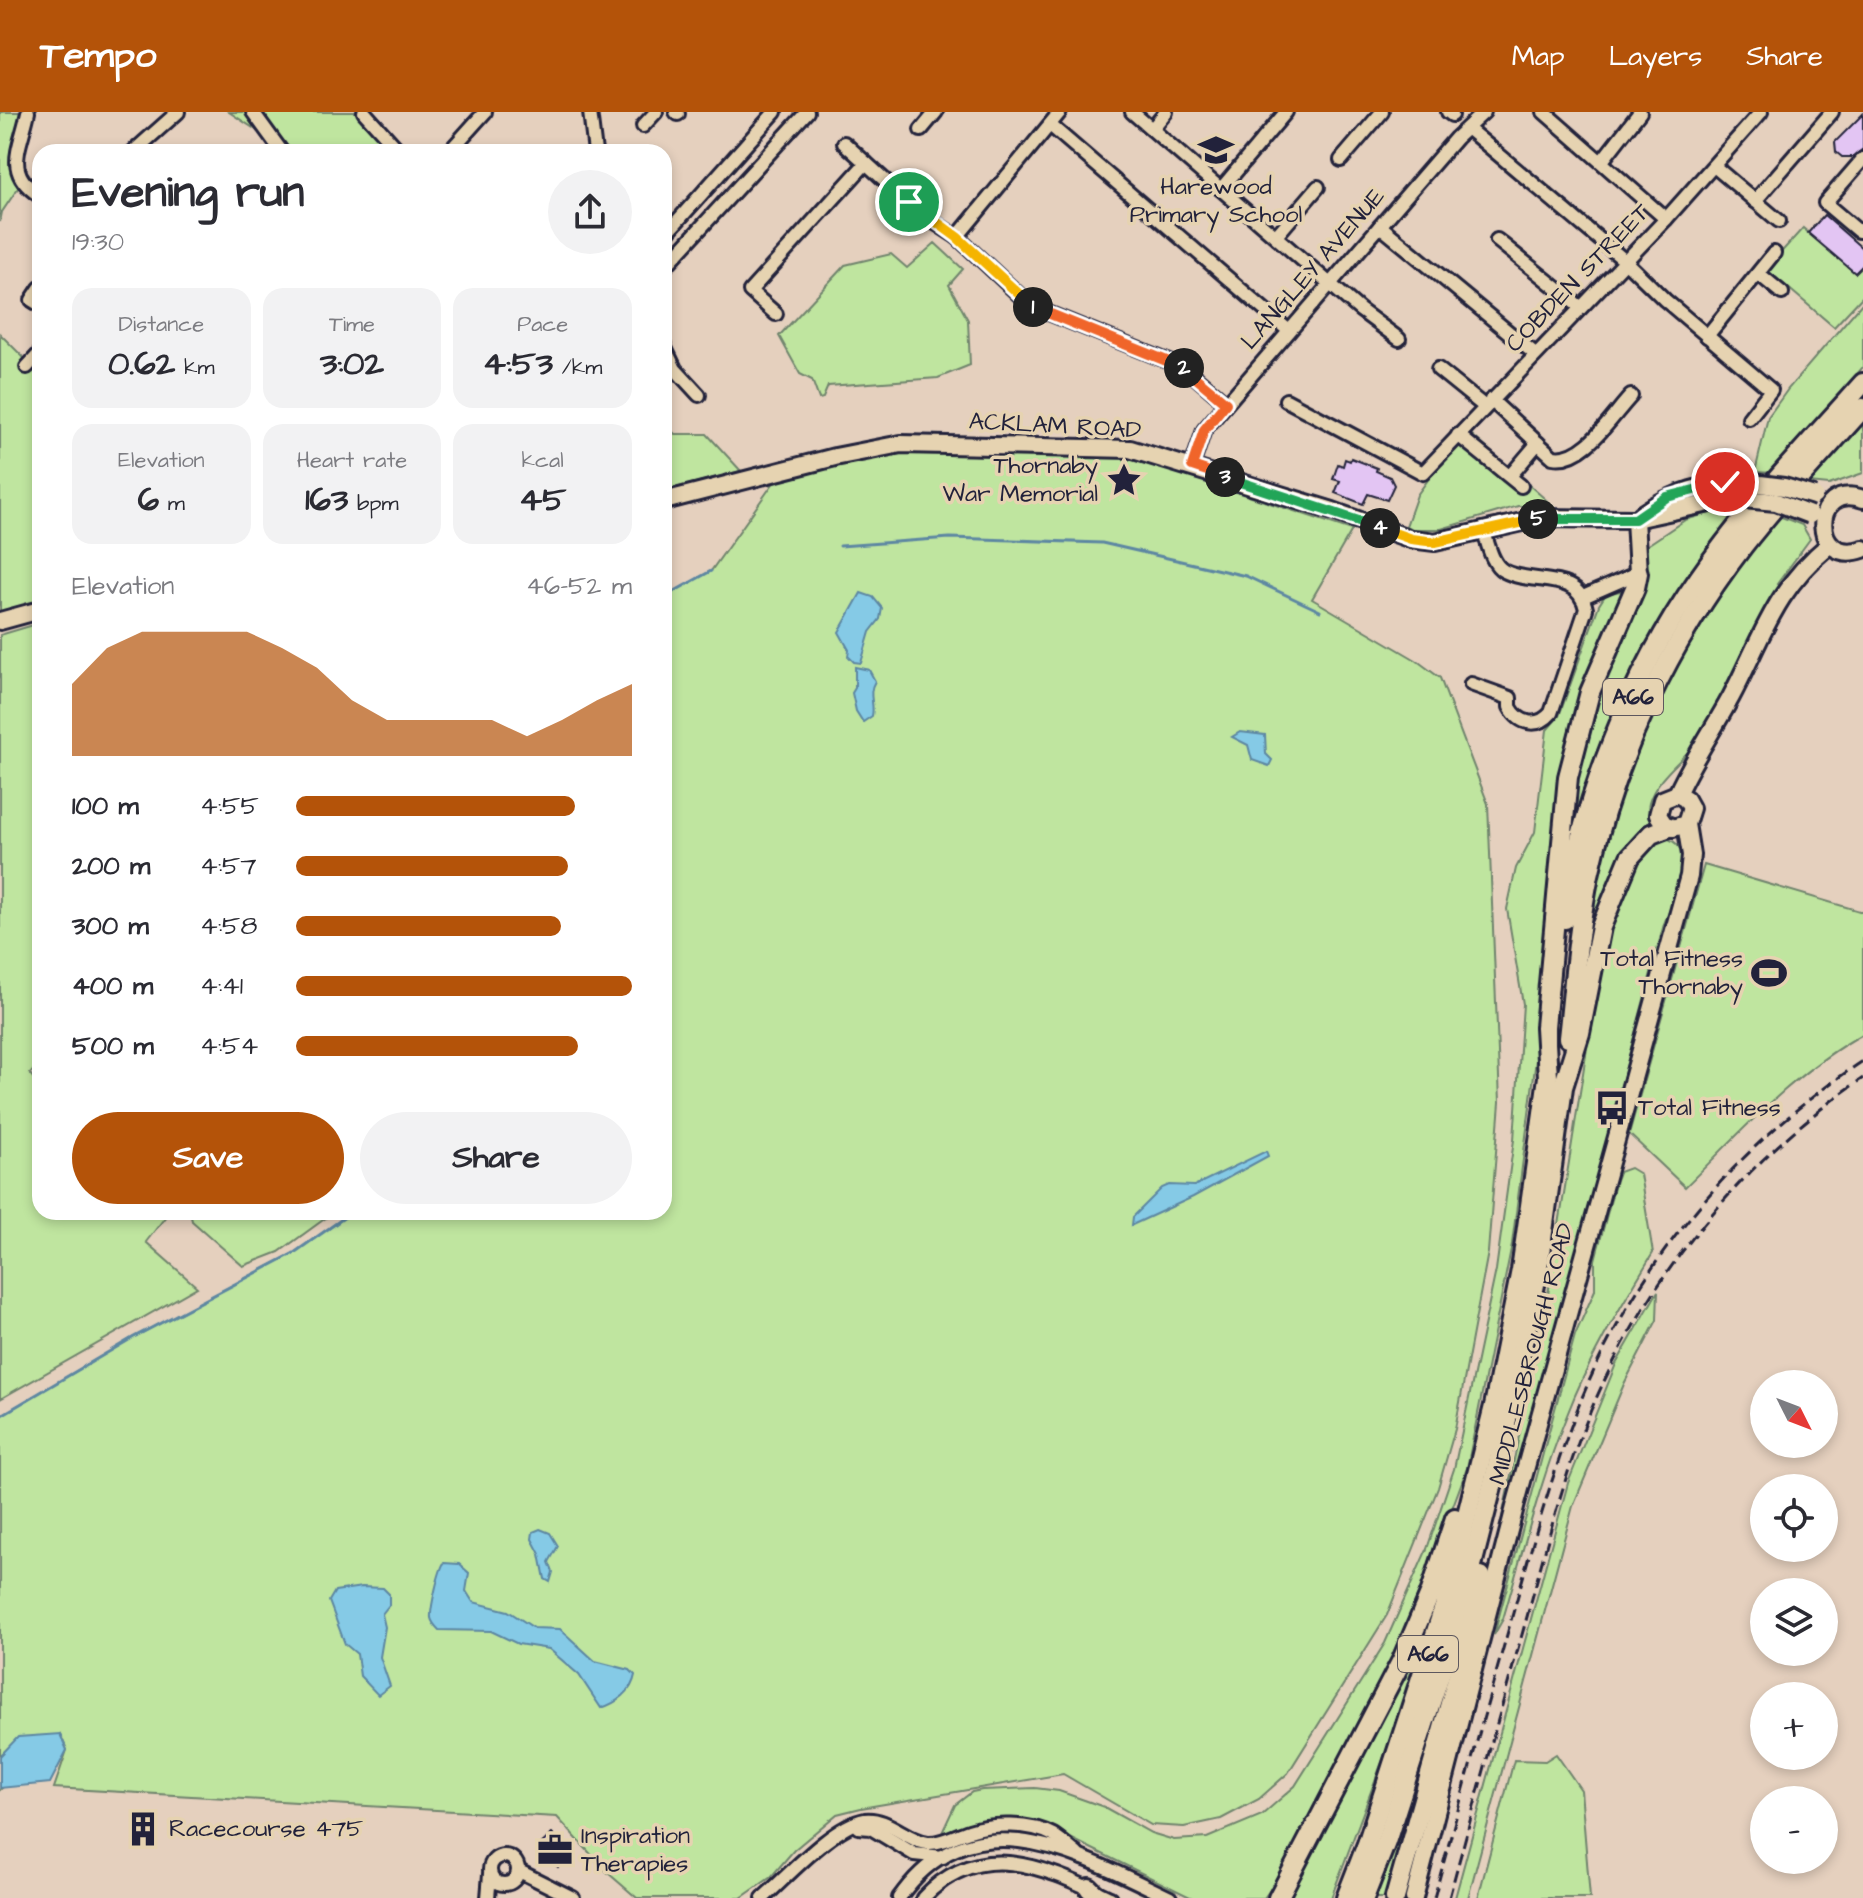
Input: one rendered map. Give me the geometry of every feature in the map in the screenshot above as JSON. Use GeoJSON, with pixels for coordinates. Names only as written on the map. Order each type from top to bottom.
{"type":"FeatureCollection","features":[{"type":"Feature","properties":{"kind":"highway","name":"A66"},"geometry":{"type":"LineString","coordinates":[[1364,1898],[1461,1609],[1498,1463],[1537,1275],[1556,1082],[1562,940],[1576,862],[1592,799],[1629,707],[1669,624],[1698,579],[1730,535],[1863,383]]}},
{"type":"Feature","properties":{"kind":"highway","name":"A66"},"geometry":{"type":"LineString","coordinates":[[1346,1898],[1372,1829],[1444,1607],[1494,1406],[1556,1082],[1589,875],[1603,823],[1641,719],[1685,631],[1744,544],[1863,408]]}},
{"type":"Feature","properties":{"kind":"highway"},"geometry":{"type":"LineString","coordinates":[[1556,1082],[1545,1027],[1568,777],[1590,692],[1635,588],[1638,573]]}},
{"type":"Feature","properties":{"kind":"highway","name":"A66"},"geometry":{"type":"LineString","coordinates":[[1556,1082],[1580,1033],[1601,927],[1620,875],[1638,846],[1651,834],[1677,825]]}},
{"type":"Feature","properties":{"kind":"highway","name":"A66"},"geometry":{"type":"LineString","coordinates":[[1277,1894],[1402,1660],[1430,1594],[1473,1458],[1494,1406]]}},
{"type":"Feature","properties":{"kind":"highway"},"geometry":{"type":"LineString","coordinates":[[1395,1898],[1468,1640],[1494,1515],[1498,1463]]}},
{"type":"Feature","properties":{"kind":"main road","name":"ACKLAM ROAD"},"geometry":{"type":"LineString","coordinates":[[672,499],[835,457],[901,444],[1130,449],[1192,466],[1411,539],[1435,542],[1540,518],[1635,519],[1733,498],[1776,502],[1810,515],[1826,537]]}},
{"type":"Feature","properties":{"kind":"main road"},"geometry":{"type":"LineString","coordinates":[[1638,573],[1635,519],[1667,497],[1699,487],[1744,482],[1784,487],[1836,500],[1860,496]]}},
{"type":"Feature","properties":{"kind":"main road"},"geometry":{"type":"LineString","coordinates":[[1836,500],[1824,512],[1826,537],[1845,552],[1863,549]]}},
{"type":"Feature","properties":{"kind":"main road","name":"MIDDLESBROUGH ROAD"},"geometry":{"type":"LineString","coordinates":[[1677,794],[1732,694],[1780,597],[1826,537]]}},
{"type":"Feature","properties":{"kind":"main road"},"geometry":{"type":"LineString","coordinates":[[0,621],[32,612]]}},
{"type":"Feature","properties":{"kind":"main road","name":"MIDDLESBROUGH ROAD"},"geometry":{"type":"LineString","coordinates":[[1414,1898],[1520,1488],[1672,944],[1691,855],[1677,825],[1660,820],[1658,810],[1666,796],[1677,794],[1686,799],[1691,808],[1677,825]]}},
{"type":"Feature","properties":{"kind":"street"},"geometry":{"type":"LineString","coordinates":[[28,112],[16,170],[23,185],[32,191]]}},
{"type":"Feature","properties":{"kind":"street"},"geometry":{"type":"LineString","coordinates":[[253,112],[276,144]]}},
{"type":"Feature","properties":{"kind":"street"},"geometry":{"type":"LineString","coordinates":[[364,112],[393,144]]}},
{"type":"Feature","properties":{"kind":"street"},"geometry":{"type":"LineString","coordinates":[[456,144],[485,112]]}},
{"type":"Feature","properties":{"kind":"street"},"geometry":{"type":"LineString","coordinates":[[590,112],[594,144]]}},
{"type":"Feature","properties":{"kind":"street"},"geometry":{"type":"LineString","coordinates":[[643,126],[656,112]]}},
{"type":"Feature","properties":{"kind":"street"},"geometry":{"type":"LineString","coordinates":[[672,218],[775,112]]}},
{"type":"Feature","properties":{"kind":"street"},"geometry":{"type":"LineString","coordinates":[[672,259],[807,112]]}},
{"type":"Feature","properties":{"kind":"street"},"geometry":{"type":"LineString","coordinates":[[921,130],[936,112]]}},
{"type":"Feature","properties":{"kind":"street"},"geometry":{"type":"LineString","coordinates":[[957,237],[1060,112]]}},
{"type":"Feature","properties":{"kind":"street"},"geometry":{"type":"LineString","coordinates":[[1132,112],[1399,339]]}},
{"type":"Feature","properties":{"kind":"street"},"geometry":{"type":"LineString","coordinates":[[1152,129],[1166,112]]}},
{"type":"Feature","properties":{"kind":"street"},"geometry":{"type":"LineString","coordinates":[[1221,189],[1286,112]]}},
{"type":"Feature","properties":{"kind":"street"},"geometry":{"type":"LineString","coordinates":[[1341,160],[1382,112]]}},
{"type":"Feature","properties":{"kind":"street","name":"LANGLEY AVENUE"},"geometry":{"type":"LineString","coordinates":[[1192,466],[1204,430],[1226,403],[1484,112]]}},
{"type":"Feature","properties":{"kind":"street"},"geometry":{"type":"LineString","coordinates":[[1544,112],[1666,219]]}},
{"type":"Feature","properties":{"kind":"street","name":"COBDEN STREET"},"geometry":{"type":"LineString","coordinates":[[1286,400],[1423,473],[1666,219],[1761,112]]}},
{"type":"Feature","properties":{"kind":"street"},"geometry":{"type":"LineString","coordinates":[[1755,201],[1832,112]]}},
{"type":"Feature","properties":{"kind":"street"},"geometry":{"type":"LineString","coordinates":[[1602,161],[1637,113]]}},
{"type":"Feature","properties":{"kind":"street"},"geometry":{"type":"LineString","coordinates":[[141,144],[172,114]]}},
{"type":"Feature","properties":{"kind":"street"},"geometry":{"type":"LineString","coordinates":[[1050,125],[1289,331]]}},
{"type":"Feature","properties":{"kind":"street"},"geometry":{"type":"LineString","coordinates":[[1467,128],[1624,260],[1771,390],[1749,418]]}},
{"type":"Feature","properties":{"kind":"street"},"geometry":{"type":"LineString","coordinates":[[750,140],[767,155]]}},
{"type":"Feature","properties":{"kind":"street"},"geometry":{"type":"LineString","coordinates":[[844,143],[923,215],[957,237],[1031,306],[1185,368],[1226,403]]}},
{"type":"Feature","properties":{"kind":"street"},"geometry":{"type":"LineString","coordinates":[[1863,159],[1825,203],[1858,231],[1863,231]]}},
{"type":"Feature","properties":{"kind":"street"},"geometry":{"type":"LineString","coordinates":[[776,314],[750,291],[866,163]]}},
{"type":"Feature","properties":{"kind":"street"},"geometry":{"type":"LineString","coordinates":[[1714,166],[1779,221]]}},
{"type":"Feature","properties":{"kind":"street"},"geometry":{"type":"LineString","coordinates":[[1276,236],[1318,187]]}},
{"type":"Feature","properties":{"kind":"street"},"geometry":{"type":"LineString","coordinates":[[1380,226],[1535,354]]}},
{"type":"Feature","properties":{"kind":"street"},"geometry":{"type":"LineString","coordinates":[[1497,240],[1580,307]]}},
{"type":"Feature","properties":{"kind":"street"},"geometry":{"type":"LineString","coordinates":[[1707,336],[1774,253]]}},
{"type":"Feature","properties":{"kind":"street"},"geometry":{"type":"LineString","coordinates":[[1759,274],[1782,293]]}},
{"type":"Feature","properties":{"kind":"street"},"geometry":{"type":"LineString","coordinates":[[27,367],[32,362]]}},
{"type":"Feature","properties":{"kind":"street"},"geometry":{"type":"LineString","coordinates":[[672,363],[699,395]]}},
{"type":"Feature","properties":{"kind":"street"},"geometry":{"type":"LineString","coordinates":[[1438,369],[1488,403],[1553,457],[1565,459],[1578,453],[1631,396]]}},
{"type":"Feature","properties":{"kind":"street"},"geometry":{"type":"LineString","coordinates":[[1607,422],[1619,432]]}},
{"type":"Feature","properties":{"kind":"street"},"geometry":{"type":"LineString","coordinates":[[1458,435],[1521,486]]}},
{"type":"Feature","properties":{"kind":"street"},"geometry":{"type":"LineString","coordinates":[[1510,476],[1538,443]]}},
{"type":"Feature","properties":{"kind":"street"},"geometry":{"type":"LineString","coordinates":[[1471,684],[1510,698],[1510,707],[1521,720],[1528,723],[1545,720],[1551,713],[1586,609],[1583,597],[1568,583],[1547,582],[1503,571],[1495,562],[1484,532]]}},
{"type":"Feature","properties":{"kind":"street"},"geometry":{"type":"LineString","coordinates":[[1583,597],[1638,573]]}},
{"type":"Feature","properties":{"kind":"street"},"geometry":{"type":"LineString","coordinates":[[763,1898],[776,1893],[835,1835],[865,1820],[925,1843],[937,1843],[973,1829],[1015,1827],[1052,1835],[1077,1854]]}},
{"type":"Feature","properties":{"kind":"street"},"geometry":{"type":"LineString","coordinates":[[852,1826],[871,1828],[914,1854],[943,1857]]}},
{"type":"Feature","properties":{"kind":"street"},"geometry":{"type":"LineString","coordinates":[[899,1898],[922,1872],[943,1857],[978,1843],[1017,1839],[1032,1840],[1077,1854],[1170,1898]]}},
{"type":"Feature","properties":{"kind":"street"},"geometry":{"type":"LineString","coordinates":[[488,1898],[494,1860],[504,1855],[515,1860],[519,1871],[573,1898]]}},
{"type":"Feature","properties":{"kind":"street"},"geometry":{"type":"LineString","coordinates":[[923,1898],[950,1875],[976,1864],[994,1861],[1027,1865],[1110,1898]]}},
{"type":"Feature","properties":{"kind":"street"},"geometry":{"type":"LineString","coordinates":[[496,1898],[519,1871]]}},
{"type":"Feature","properties":{"kind":"street"},"geometry":{"type":"LineString","coordinates":[[490,1874],[493,1880],[505,1884]]}},
{"type":"Feature","properties":{"kind":"green space"},"geometry":{"type":"Polygon","coordinates":[[[0,112],[28,112],[16,170],[18,188],[2,212],[0,222],[0,112]]]}},
{"type":"Feature","properties":{"kind":"green space"},"geometry":{"type":"Polygon","coordinates":[[[229,112],[365,112],[394,144],[272,144],[267,137],[229,112]]]}},
{"type":"Feature","properties":{"kind":"green space"},"geometry":{"type":"Polygon","coordinates":[[[1803,228],[1855,273],[1863,265],[1863,296],[1834,327],[1766,269],[1803,228]]]}},
{"type":"Feature","properties":{"kind":"green space"},"geometry":{"type":"Polygon","coordinates":[[[935,243],[963,269],[949,285],[968,320],[970,365],[938,378],[828,386],[823,398],[819,399],[812,380],[800,374],[779,336],[845,265],[891,254],[907,268],[935,243]]]}},
{"type":"Feature","properties":{"kind":"green space"},"geometry":{"type":"Polygon","coordinates":[[[1863,302],[1863,367],[1774,473],[1755,472],[1768,417],[1788,389],[1863,302]]]}},
{"type":"Feature","properties":{"kind":"green space"},"geometry":{"type":"Polygon","coordinates":[[[0,334],[32,366],[32,604],[0,613],[0,334]]]}},
{"type":"Feature","properties":{"kind":"green space"},"geometry":{"type":"Polygon","coordinates":[[[1863,422],[1863,473],[1829,485],[1809,483],[1863,422]]]}},
{"type":"Feature","properties":{"kind":"green space"},"geometry":{"type":"Polygon","coordinates":[[[1465,429],[1552,505],[1518,506],[1441,529],[1405,529],[1417,495],[1465,429]]]}},
{"type":"Feature","properties":{"kind":"green space"},"geometry":{"type":"Polygon","coordinates":[[[672,431],[675,434],[707,434],[741,471],[672,489],[672,431]]]}},
{"type":"Feature","properties":{"kind":"green space"},"geometry":{"type":"Polygon","coordinates":[[[903,451],[1132,458],[1352,530],[1312,599],[1416,660],[1440,678],[1488,804],[1500,1102],[1488,1252],[1455,1429],[1438,1488],[1387,1615],[1288,1773],[1259,1799],[1221,1819],[1184,1827],[1151,1825],[1063,1774],[837,1814],[794,1850],[771,1877],[741,1898],[637,1898],[608,1873],[557,1817],[54,1788],[67,1750],[60,1734],[0,1790],[0,1416],[134,1337],[294,1253],[341,1220],[672,1220],[672,593],[711,571],[777,478],[831,463],[903,451]]]}},
{"type":"Feature","properties":{"kind":"green space"},"geometry":{"type":"Polygon","coordinates":[[[1723,509],[1739,513],[1568,865],[1575,788],[1586,732],[1638,589],[1646,546],[1685,520],[1723,509]]]}},
{"type":"Feature","properties":{"kind":"green space"},"geometry":{"type":"Polygon","coordinates":[[[1779,516],[1802,525],[1810,539],[1777,584],[1781,587],[1710,722],[1653,793],[1648,809],[1653,827],[1589,958],[1584,956],[1593,887],[1608,828],[1643,732],[1665,686],[1717,598],[1779,516]]]}},
{"type":"Feature","properties":{"kind":"green space"},"geometry":{"type":"Polygon","coordinates":[[[1630,589],[1582,706],[1512,1244],[1467,1468],[1403,1641],[1272,1887],[1264,1898],[1192,1898],[1062,1834],[1022,1821],[997,1819],[940,1837],[955,1805],[972,1792],[982,1790],[1035,1788],[1059,1791],[1104,1807],[1151,1833],[1174,1840],[1207,1838],[1262,1815],[1295,1786],[1385,1643],[1427,1549],[1454,1469],[1496,1270],[1514,1140],[1523,1004],[1507,909],[1516,868],[1535,832],[1547,730],[1559,716],[1599,605],[1606,594],[1630,589]]]}},
{"type":"Feature","properties":{"kind":"green space"},"geometry":{"type":"Polygon","coordinates":[[[32,625],[32,1220],[163,1220],[146,1242],[197,1287],[0,1399],[0,635],[32,625]]]}},
{"type":"Feature","properties":{"kind":"green space"},"geometry":{"type":"Polygon","coordinates":[[[1666,838],[1676,844],[1682,853],[1682,876],[1664,924],[1551,1350],[1501,1522],[1546,1307],[1600,966],[1620,897],[1645,849],[1666,838]]]}},
{"type":"Feature","properties":{"kind":"green space","name":"Total Fitness Thornaby"},"geometry":{"type":"Polygon","coordinates":[[[1704,865],[1863,912],[1863,1034],[1791,1084],[1685,1187],[1629,1134],[1704,865]]]}},
{"type":"Feature","properties":{"kind":"green space"},"geometry":{"type":"Polygon","coordinates":[[[1630,1168],[1640,1174],[1653,1253],[1606,1332],[1576,1394],[1540,1491],[1503,1619],[1494,1635],[1575,1335],[1595,1290],[1595,1260],[1616,1180],[1619,1172],[1630,1168]]]}},
{"type":"Feature","properties":{"kind":"green space"},"geometry":{"type":"Polygon","coordinates":[[[323,1220],[279,1252],[243,1266],[192,1221],[323,1220]]]}},
{"type":"Feature","properties":{"kind":"green space"},"geometry":{"type":"Polygon","coordinates":[[[1658,1291],[1657,1320],[1624,1384],[1573,1506],[1468,1898],[1455,1898],[1568,1483],[1616,1364],[1658,1291]]]}},
{"type":"Feature","properties":{"kind":"green space"},"geometry":{"type":"Polygon","coordinates":[[[1439,1594],[1406,1698],[1331,1898],[1283,1898],[1439,1594]]]}},
{"type":"Feature","properties":{"kind":"green space"},"geometry":{"type":"Polygon","coordinates":[[[1438,1710],[1441,1712],[1387,1898],[1369,1898],[1438,1710]]]}},
{"type":"Feature","properties":{"kind":"green space"},"geometry":{"type":"Polygon","coordinates":[[[1556,1754],[1581,1790],[1590,1898],[1478,1898],[1514,1760],[1545,1761],[1556,1754]]]}},
{"type":"Feature","properties":{"kind":"water"},"geometry":{"type":"Polygon","coordinates":[[[861,593],[873,597],[882,608],[880,619],[870,632],[861,663],[854,662],[848,656],[849,650],[839,632],[861,593]]]}},
{"type":"Feature","properties":{"kind":"water"},"geometry":{"type":"Polygon","coordinates":[[[855,667],[869,670],[875,681],[872,716],[863,722],[856,711],[852,693],[855,688],[855,667]]]}},
{"type":"Feature","properties":{"kind":"water"},"geometry":{"type":"Polygon","coordinates":[[[1240,732],[1265,735],[1266,754],[1272,760],[1269,766],[1252,760],[1248,745],[1232,737],[1240,732]]]}},
{"type":"Feature","properties":{"kind":"water"},"geometry":{"type":"Polygon","coordinates":[[[1266,1151],[1268,1156],[1193,1197],[1132,1225],[1133,1217],[1162,1188],[1169,1185],[1194,1186],[1266,1151]]]}},
{"type":"Feature","properties":{"kind":"water"},"geometry":{"type":"Polygon","coordinates":[[[540,1529],[550,1533],[558,1546],[549,1562],[553,1572],[550,1582],[545,1579],[540,1554],[532,1539],[533,1532],[540,1529]]]}},
{"type":"Feature","properties":{"kind":"water"},"geometry":{"type":"Polygon","coordinates":[[[444,1563],[459,1564],[469,1573],[466,1591],[473,1602],[508,1611],[534,1628],[560,1629],[595,1661],[630,1670],[635,1675],[631,1687],[618,1700],[601,1708],[579,1675],[549,1649],[518,1644],[491,1631],[439,1630],[432,1621],[431,1613],[444,1563]]]}},
{"type":"Feature","properties":{"kind":"water"},"geometry":{"type":"Polygon","coordinates":[[[383,1588],[389,1594],[389,1605],[382,1614],[385,1627],[380,1657],[390,1686],[378,1695],[360,1676],[357,1654],[345,1644],[329,1601],[335,1591],[383,1588]]]}},
{"type":"Feature","properties":{"kind":"water"},"geometry":{"type":"Polygon","coordinates":[[[60,1734],[67,1750],[50,1783],[0,1788],[0,1756],[18,1737],[60,1734]]]}},
{"type":"Feature","properties":{"kind":"building"},"geometry":{"type":"Polygon","coordinates":[[[1863,114],[1863,149],[1853,157],[1842,157],[1836,152],[1835,142],[1863,114]]]}},
{"type":"Feature","properties":{"kind":"building"},"geometry":{"type":"Polygon","coordinates":[[[1824,215],[1863,249],[1863,265],[1855,273],[1808,233],[1824,215]]]}},
{"type":"Feature","properties":{"kind":"building"},"geometry":{"type":"Polygon","coordinates":[[[1351,458],[1390,477],[1394,485],[1387,500],[1368,494],[1363,504],[1335,493],[1340,481],[1333,479],[1338,464],[1343,466],[1345,459],[1350,461],[1351,458]]]}},
{"type":"Feature","properties":{"kind":"building","name":"Inspiration Therapies"},"geometry":{"type":"Polygon","coordinates":[[[552,1834],[571,1855],[558,1867],[539,1846],[552,1834]]]}},
{"type":"Feature","properties":{"kind":"waterway"},"geometry":{"type":"LineString","coordinates":[[840,546],[950,538],[1102,543],[1246,576],[1320,611]]}},
{"type":"Feature","properties":{"kind":"waterway"},"geometry":{"type":"LineString","coordinates":[[672,593],[711,571]]}},
{"type":"Feature","properties":{"kind":"waterway"},"geometry":{"type":"LineString","coordinates":[[0,1416],[134,1337],[294,1253],[341,1220]]}},
{"type":"Feature","properties":{"kind":"railway"},"geometry":{"type":"LineString","coordinates":[[1434,1898],[1542,1511],[1570,1427],[1604,1349],[1663,1253],[1734,1167],[1818,1093],[1863,1061]]}},
{"type":"Feature","properties":{"kind":"railway"},"geometry":{"type":"LineString","coordinates":[[1449,1898],[1563,1489],[1591,1410],[1614,1360],[1641,1313],[1703,1224],[1778,1146],[1863,1078]]}},
{"type":"Feature","properties":{"kind":"place","name":"Harewood Primary School"},"geometry":{"type":"Point","coordinates":[1216,150]}},
{"type":"Feature","properties":{"kind":"place","name":"Thornaby War Memorial"},"geometry":{"type":"Point","coordinates":[1124,480]}},
{"type":"Feature","properties":{"kind":"place","name":"Total Fitness Thornaby"},"geometry":{"type":"Point","coordinates":[1769,973]}},
{"type":"Feature","properties":{"kind":"place","name":"Total Fitness"},"geometry":{"type":"Point","coordinates":[1612,1108]}},
{"type":"Feature","properties":{"kind":"place","name":"Racecourse 475"},"geometry":{"type":"Point","coordinates":[143,1829]}},
{"type":"Feature","properties":{"kind":"place","name":"Inspiration Therapies"},"geometry":{"type":"Point","coordinates":[555,1850]}},
{"type":"Feature","properties":{"kind":"route"},"geometry":{"type":"LineString","coordinates":[[909,202],[957,237],[1031,306],[1185,368],[1226,403],[1204,430],[1192,466],[1411,539],[1435,542],[1540,518],[1635,519],[1667,497],[1725,482]]}}]}
